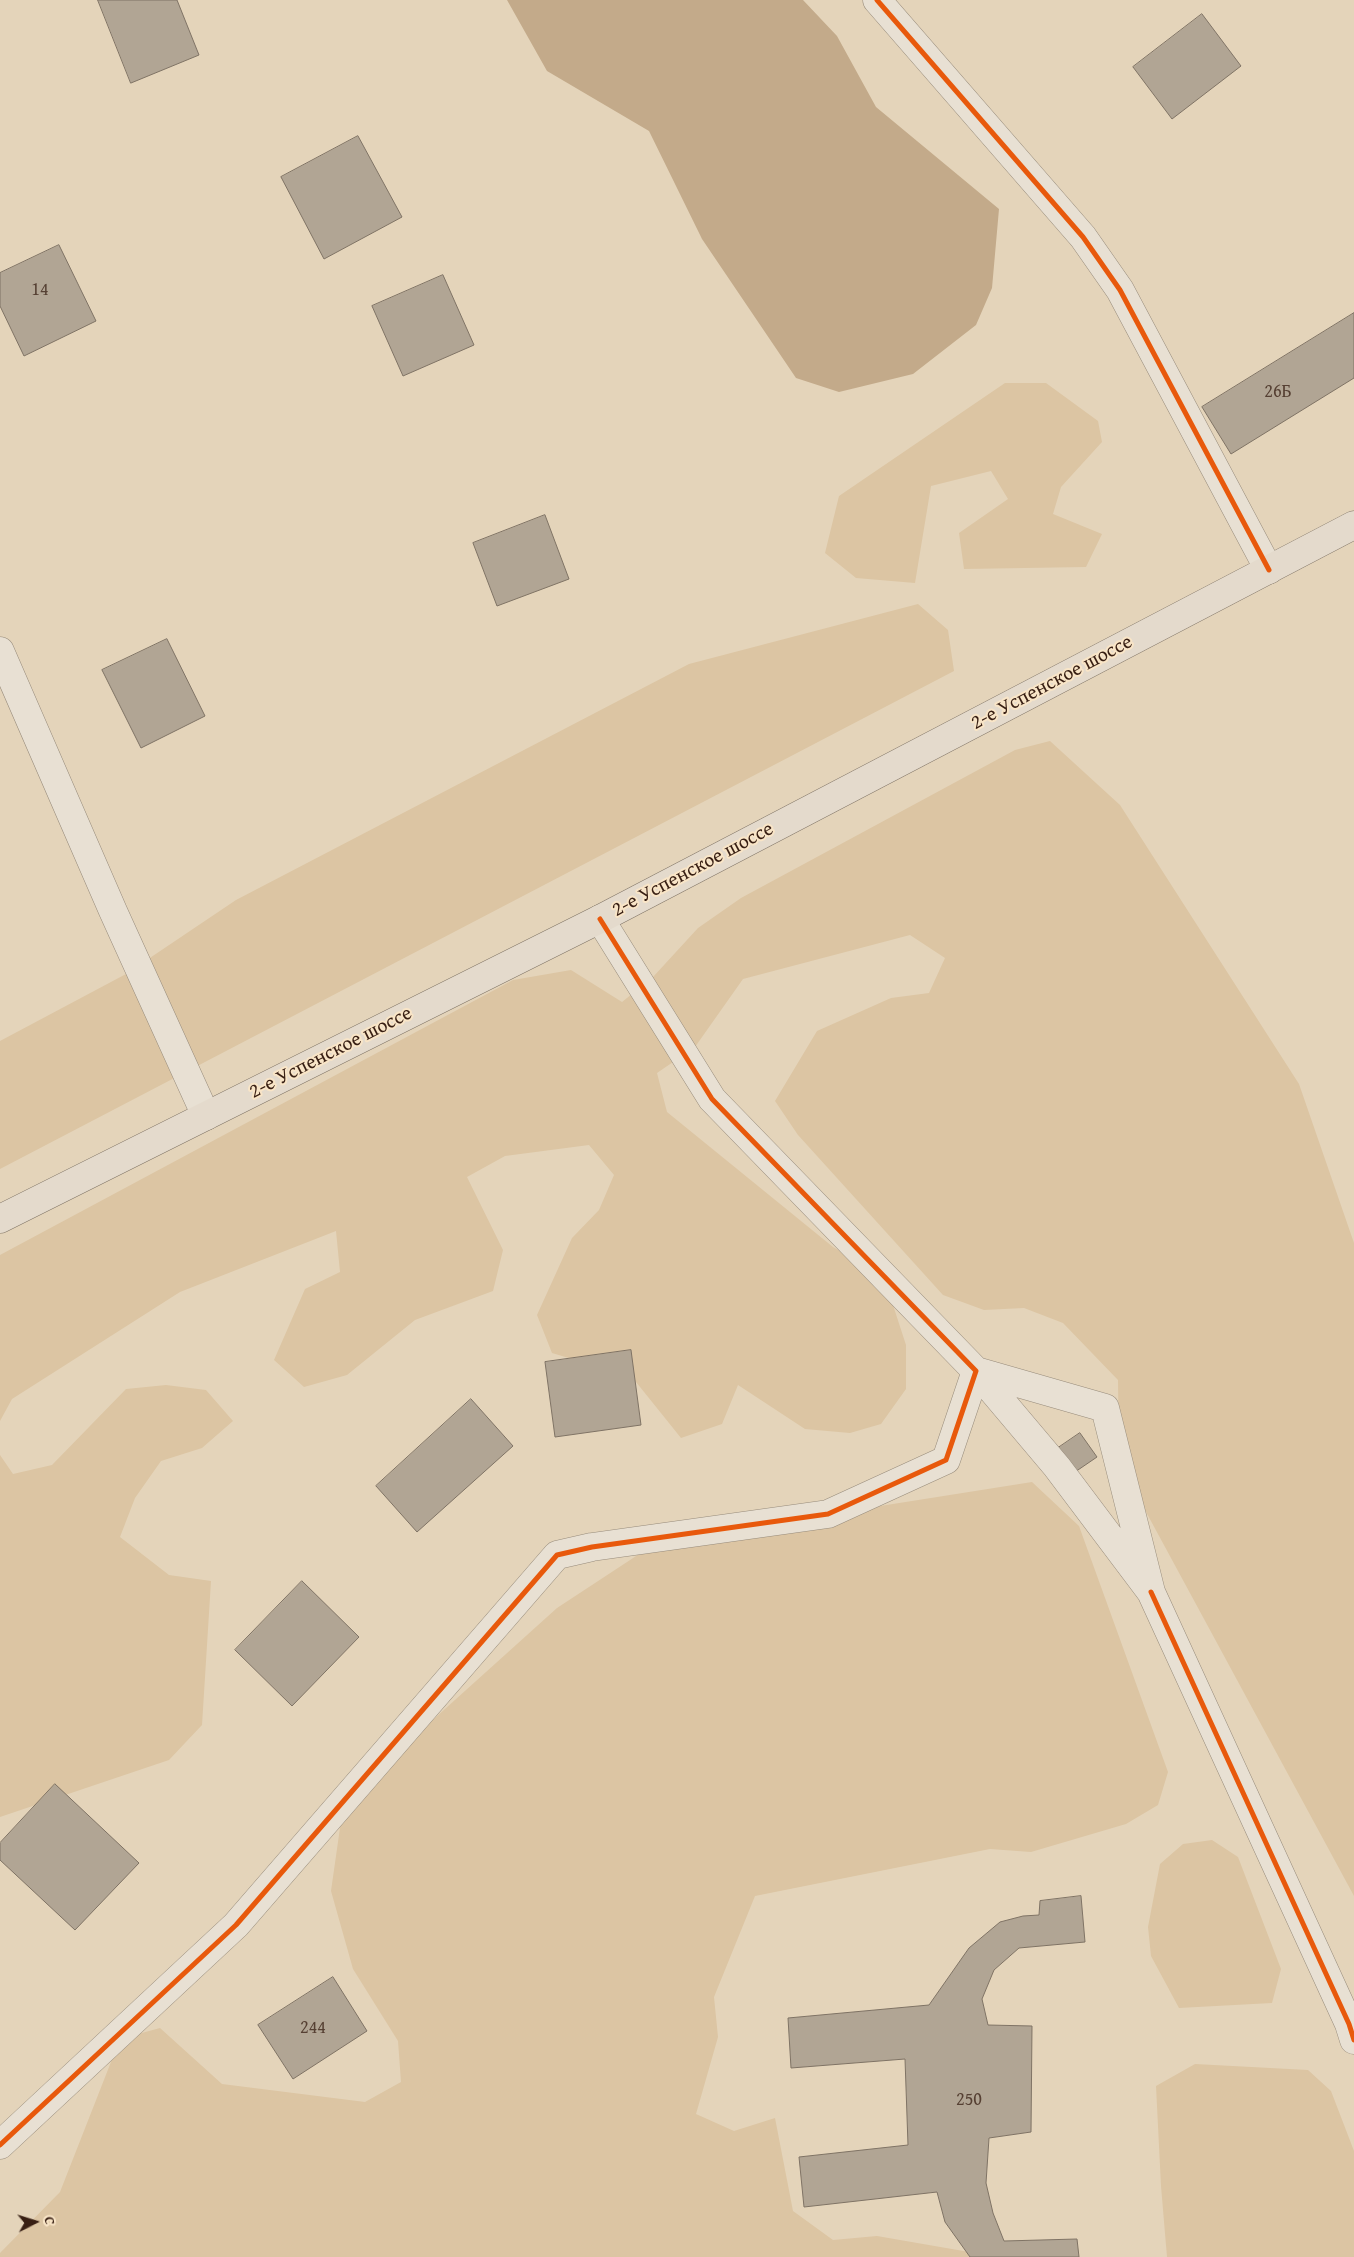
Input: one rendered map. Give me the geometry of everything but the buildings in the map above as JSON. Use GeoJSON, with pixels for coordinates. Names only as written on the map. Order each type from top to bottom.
{"type":"FeatureCollection","features":[{"type":"Feature","properties":{"kind":"main road","name":"2-е Успенское шоссе"},"geometry":{"type":"LineString","coordinates":[[0,1219],[600,919],[1354,525]]}},
{"type":"Feature","properties":{"kind":"street"},"geometry":{"type":"LineString","coordinates":[[877,0],[1083,237],[1104,265],[1141,328],[1269,570]]}},
{"type":"Feature","properties":{"kind":"street"},"geometry":{"type":"LineString","coordinates":[[0,651],[112,911],[206,1116]]}},
{"type":"Feature","properties":{"kind":"street"},"geometry":{"type":"LineString","coordinates":[[600,919],[712,1099],[976,1371],[1057,1467],[1151,1592]]}},
{"type":"Feature","properties":{"kind":"street"},"geometry":{"type":"LineString","coordinates":[[976,1371],[1105,1408],[1151,1592],[1349,2024],[1354,2040]]}},
{"type":"Feature","properties":{"kind":"street"},"geometry":{"type":"LineString","coordinates":[[0,2145],[236,1925],[557,1556],[592,1547],[828,1514],[946,1460],[976,1371]]}},
{"type":"Feature","properties":{"kind":"shaded area"},"geometry":{"type":"Polygon","coordinates":[[[507,0],[803,0],[837,36],[876,107],[999,209],[992,288],[976,325],[913,374],[839,392],[796,378],[702,239],[649,131],[547,71],[507,0]]]}},
{"type":"Feature","properties":{"kind":"shaded area"},"geometry":{"type":"Polygon","coordinates":[[[1005,383],[1046,383],[1098,421],[1102,442],[1061,487],[1053,514],[1102,534],[1086,567],[964,569],[959,533],[1008,499],[991,471],[931,486],[915,583],[856,578],[825,553],[839,496],[1005,383]]]}},
{"type":"Feature","properties":{"kind":"shaded area"},"geometry":{"type":"Polygon","coordinates":[[[918,604],[948,630],[954,671],[0,1169],[0,1041],[126,974],[236,900],[689,664],[918,604]]]}},
{"type":"Feature","properties":{"kind":"shaded area"},"geometry":{"type":"Polygon","coordinates":[[[1050,741],[1120,805],[1299,1084],[1354,1243],[1354,1896],[1119,1462],[1118,1380],[1063,1323],[1024,1308],[984,1310],[943,1295],[798,1135],[775,1101],[817,1031],[891,998],[929,993],[945,958],[910,935],[743,979],[695,1047],[657,1073],[667,1112],[833,1247],[869,1268],[892,1302],[906,1345],[906,1389],[881,1424],[850,1433],[805,1429],[738,1385],[722,1424],[681,1438],[632,1377],[552,1353],[537,1315],[572,1238],[599,1210],[614,1175],[589,1145],[505,1156],[467,1177],[503,1250],[493,1291],[415,1320],[347,1375],[304,1387],[274,1360],[305,1289],[340,1272],[336,1231],[180,1292],[12,1399],[0,1421],[0,1255],[513,980],[571,970],[622,1002],[653,977],[698,928],[741,898],[1015,750],[1050,741]]]}},
{"type":"Feature","properties":{"kind":"shaded area"},"geometry":{"type":"Polygon","coordinates":[[[166,1385],[206,1390],[233,1421],[202,1448],[161,1461],[135,1498],[120,1537],[169,1575],[211,1581],[202,1725],[169,1760],[0,1817],[0,1455],[13,1474],[52,1465],[126,1389],[166,1385]]]}},
{"type":"Feature","properties":{"kind":"shaded area"},"geometry":{"type":"Polygon","coordinates":[[[1032,1482],[1079,1526],[1168,1772],[1158,1805],[1126,1824],[1031,1852],[990,1849],[755,1896],[714,1997],[718,2037],[696,2114],[734,2131],[775,2118],[793,2211],[833,2240],[877,2236],[998,2257],[0,2257],[0,2253],[60,2192],[120,2039],[160,2028],[222,2084],[365,2102],[401,2082],[398,2041],[353,1969],[331,1891],[344,1800],[557,1608],[659,1541],[1032,1482]]]}},
{"type":"Feature","properties":{"kind":"shaded area"},"geometry":{"type":"Polygon","coordinates":[[[1212,1840],[1238,1857],[1281,1969],[1272,2003],[1179,2008],[1151,1956],[1148,1927],[1160,1864],[1183,1844],[1212,1840]]]}},
{"type":"Feature","properties":{"kind":"shaded area"},"geometry":{"type":"Polygon","coordinates":[[[1195,2064],[1308,2070],[1331,2091],[1354,2151],[1354,2257],[1167,2257],[1156,2086],[1195,2064]]]}},
{"type":"Feature","properties":{"kind":"cycle path"},"geometry":{"type":"LineString","coordinates":[[877,0],[1083,237],[1120,290],[1269,570]]}},
{"type":"Feature","properties":{"kind":"cycle path"},"geometry":{"type":"LineString","coordinates":[[0,2145],[236,1925],[557,1555],[592,1547],[828,1514],[946,1460],[976,1371],[712,1099],[600,919]]}},
{"type":"Feature","properties":{"kind":"cycle path"},"geometry":{"type":"LineString","coordinates":[[1151,1592],[1349,2024],[1354,2040]]}}]}
